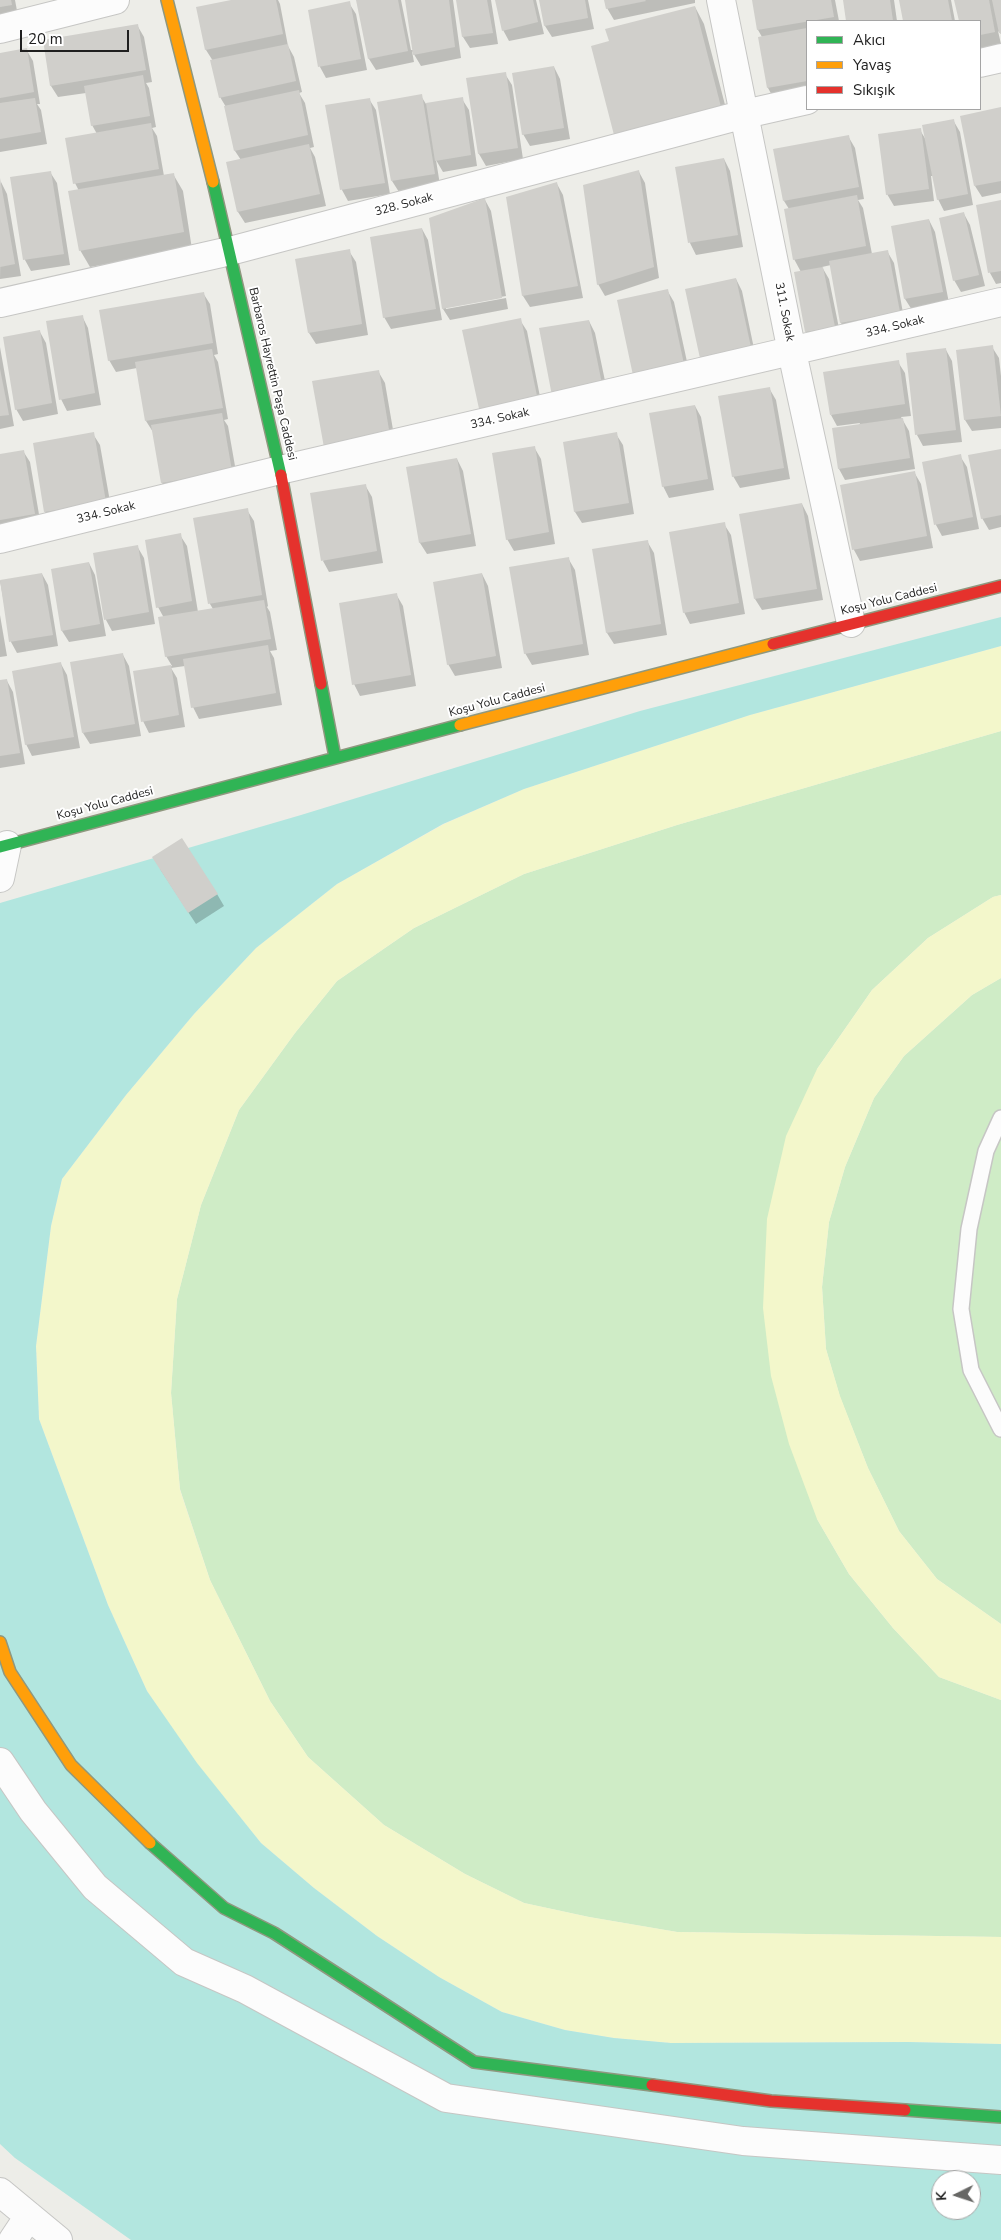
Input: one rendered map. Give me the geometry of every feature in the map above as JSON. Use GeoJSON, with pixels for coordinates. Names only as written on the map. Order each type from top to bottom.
{"type":"FeatureCollection","features":[{"type":"Feature","properties":{"kind":"main road","name":"Barbaros Hayrettin Paşa Caddesi"},"geometry":{"type":"LineString","coordinates":[[166,0],[230,251],[280,470],[335,757]]}},
{"type":"Feature","properties":{"kind":"main road","name":"Koşu Yolu Caddesi"},"geometry":{"type":"LineString","coordinates":[[3,846],[335,757],[1001,586]]}},
{"type":"Feature","properties":{"kind":"main road"},"geometry":{"type":"LineString","coordinates":[[0,1642],[10,1672],[71,1765],[153,1846],[224,1908],[274,1933],[474,2062],[771,2101],[1001,2117]]}},
{"type":"Feature","properties":{"kind":"street"},"geometry":{"type":"LineString","coordinates":[[0,29],[115,0]]}},
{"type":"Feature","properties":{"kind":"street","name":"311. Sokak"},"geometry":{"type":"LineString","coordinates":[[721,0],[792,352],[851,624]]}},
{"type":"Feature","properties":{"kind":"street"},"geometry":{"type":"LineString","coordinates":[[981,63],[1001,58]]}},
{"type":"Feature","properties":{"kind":"street","name":"328. Sokak"},"geometry":{"type":"LineString","coordinates":[[0,303],[230,251],[745,114],[806,100]]}},
{"type":"Feature","properties":{"kind":"street","name":"334. Sokak"},"geometry":{"type":"LineString","coordinates":[[0,539],[280,470],[1001,302]]}},
{"type":"Feature","properties":{"kind":"street"},"geometry":{"type":"LineString","coordinates":[[0,878],[3,846]]}},
{"type":"Feature","properties":{"kind":"street"},"geometry":{"type":"LineString","coordinates":[[0,1762],[33,1811],[95,1887],[184,1962],[244,1989],[446,2098],[743,2141],[1001,2160]]}},
{"type":"Feature","properties":{"kind":"street"},"geometry":{"type":"LineString","coordinates":[[0,2192],[58,2240]]}},
{"type":"Feature","properties":{"kind":"street"},"geometry":{"type":"LineString","coordinates":[[13,2240],[29,2216]]}},
{"type":"Feature","properties":{"kind":"lane"},"geometry":{"type":"LineString","coordinates":[[1001,1118],[986,1151],[968,1229],[961,1309],[971,1370],[1001,1429]]}},
{"type":"Feature","properties":{"kind":"shaded area"},"geometry":{"type":"Polygon","coordinates":[[[1001,617],[1001,646],[750,715],[524,789],[443,824],[337,884],[256,948],[194,1014],[126,1095],[62,1179],[51,1226],[36,1346],[39,1419],[108,1605],[147,1691],[197,1763],[261,1843],[314,1888],[377,1936],[439,1977],[502,2012],[565,2030],[614,2038],[671,2043],[908,2042],[1001,2044],[1001,2240],[131,2240],[15,2158],[0,2144],[0,903],[301,815],[640,711],[1001,617]]]}},
{"type":"Feature","properties":{"kind":"shaded area"},"geometry":{"type":"Polygon","coordinates":[[[1001,731],[1001,895],[993,897],[928,938],[872,990],[817,1069],[817,1519],[849,1574],[893,1628],[939,1677],[1001,1700],[1001,1937],[677,1932],[589,1917],[524,1903],[465,1874],[384,1825],[308,1757],[270,1701],[210,1580],[180,1489],[171,1393],[177,1299],[201,1205],[239,1110],[295,1033],[337,981],[414,928],[524,874],[677,825],[1001,731]]]}},
{"type":"Feature","properties":{"kind":"shaded area"},"geometry":{"type":"Polygon","coordinates":[[[1001,978],[1001,1624],[937,1579],[899,1531],[868,1468],[840,1397],[826,1349],[822,1287],[829,1222],[845,1167],[874,1098],[904,1056],[972,995],[1001,978]]]}},
{"type":"Feature","properties":{"kind":"sand"},"geometry":{"type":"Polygon","coordinates":[[[1001,646],[1001,731],[677,825],[524,874],[414,928],[337,981],[295,1033],[239,1110],[201,1205],[177,1299],[171,1393],[180,1490],[210,1580],[270,1701],[308,1757],[384,1825],[465,1874],[524,1903],[589,1917],[677,1932],[1001,1937],[1001,2044],[908,2042],[671,2043],[614,2038],[565,2030],[502,2012],[439,1977],[377,1936],[314,1888],[261,1843],[196,1763],[147,1691],[108,1605],[39,1419],[36,1346],[51,1226],[62,1179],[126,1095],[194,1014],[256,948],[337,884],[444,824],[524,789],[750,715],[1001,646]]]}},
{"type":"Feature","properties":{"kind":"sand"},"geometry":{"type":"Polygon","coordinates":[[[1001,895],[1001,978],[972,995],[904,1056],[874,1098],[845,1167],[829,1222],[822,1287],[826,1349],[840,1396],[868,1468],[899,1531],[937,1579],[1001,1624],[1001,1700],[939,1677],[893,1628],[849,1574],[817,1519],[789,1444],[771,1376],[763,1308],[767,1219],[786,1136],[817,1069],[872,990],[928,938],[993,897],[1001,895]]]}},
{"type":"Feature","properties":{"kind":"building"},"geometry":{"type":"Polygon","coordinates":[[[0,0],[11,0],[12,5],[0,7],[0,0]]]}},
{"type":"Feature","properties":{"kind":"building"},"geometry":{"type":"Polygon","coordinates":[[[231,0],[276,0],[283,34],[205,50],[196,7],[231,0]]]}},
{"type":"Feature","properties":{"kind":"building"},"geometry":{"type":"Polygon","coordinates":[[[356,0],[398,0],[408,51],[368,59],[356,0]]]}},
{"type":"Feature","properties":{"kind":"building"},"geometry":{"type":"Polygon","coordinates":[[[405,0],[449,0],[455,47],[413,55],[405,0]]]}},
{"type":"Feature","properties":{"kind":"building"},"geometry":{"type":"Polygon","coordinates":[[[456,0],[487,0],[493,33],[462,37],[456,0]]]}},
{"type":"Feature","properties":{"kind":"building"},"geometry":{"type":"Polygon","coordinates":[[[495,0],[533,0],[538,22],[502,31],[495,0]]]}},
{"type":"Feature","properties":{"kind":"building"},"geometry":{"type":"Polygon","coordinates":[[[539,0],[585,0],[588,18],[544,26],[539,0]]]}},
{"type":"Feature","properties":{"kind":"building"},"geometry":{"type":"Polygon","coordinates":[[[604,0],[645,0],[646,1],[606,9],[604,0]]]}},
{"type":"Feature","properties":{"kind":"building"},"geometry":{"type":"Polygon","coordinates":[[[752,0],[831,0],[834,17],[806,20],[806,22],[757,30],[752,0]]]}},
{"type":"Feature","properties":{"kind":"building"},"geometry":{"type":"Polygon","coordinates":[[[843,0],[890,0],[893,20],[846,20],[843,0]]]}},
{"type":"Feature","properties":{"kind":"building"},"geometry":{"type":"Polygon","coordinates":[[[899,0],[948,0],[952,20],[903,20],[899,0]]]}},
{"type":"Feature","properties":{"kind":"building"},"geometry":{"type":"Polygon","coordinates":[[[954,0],[989,0],[995,32],[981,35],[981,20],[959,20],[954,0]]]}},
{"type":"Feature","properties":{"kind":"building"},"geometry":{"type":"Polygon","coordinates":[[[992,0],[1001,0],[1001,33],[999,33],[992,0]]]}},
{"type":"Feature","properties":{"kind":"building"},"geometry":{"type":"Polygon","coordinates":[[[350,1],[361,59],[318,67],[308,10],[350,1]]]}},
{"type":"Feature","properties":{"kind":"building"},"geometry":{"type":"Polygon","coordinates":[[[695,6],[721,107],[614,135],[591,46],[609,41],[605,29],[695,6]]]}},
{"type":"Feature","properties":{"kind":"building"},"geometry":{"type":"Polygon","coordinates":[[[138,24],[146,70],[50,86],[43,40],[138,24]]]}},
{"type":"Feature","properties":{"kind":"building"},"geometry":{"type":"Polygon","coordinates":[[[806,28],[806,81],[767,88],[758,37],[806,28]]]}},
{"type":"Feature","properties":{"kind":"building"},"geometry":{"type":"Polygon","coordinates":[[[288,44],[296,81],[219,98],[210,60],[288,44]]]}},
{"type":"Feature","properties":{"kind":"building"},"geometry":{"type":"Polygon","coordinates":[[[27,48],[34,92],[0,98],[0,53],[27,48]]]}},
{"type":"Feature","properties":{"kind":"building"},"geometry":{"type":"Polygon","coordinates":[[[554,66],[564,128],[522,135],[512,73],[554,66]]]}},
{"type":"Feature","properties":{"kind":"building"},"geometry":{"type":"Polygon","coordinates":[[[506,72],[518,148],[478,154],[466,78],[506,72]]]}},
{"type":"Feature","properties":{"kind":"building"},"geometry":{"type":"Polygon","coordinates":[[[143,75],[150,116],[91,126],[84,86],[143,75]]]}},
{"type":"Feature","properties":{"kind":"building"},"geometry":{"type":"Polygon","coordinates":[[[299,90],[308,135],[234,151],[224,106],[299,90]]]}},
{"type":"Feature","properties":{"kind":"building"},"geometry":{"type":"Polygon","coordinates":[[[422,94],[435,174],[391,181],[377,102],[422,94]]]}},
{"type":"Feature","properties":{"kind":"building"},"geometry":{"type":"Polygon","coordinates":[[[463,97],[471,155],[435,161],[426,103],[463,97]]]}},
{"type":"Feature","properties":{"kind":"building"},"geometry":{"type":"Polygon","coordinates":[[[35,98],[41,132],[0,139],[0,103],[35,98]]]}},
{"type":"Feature","properties":{"kind":"building"},"geometry":{"type":"Polygon","coordinates":[[[370,98],[385,183],[340,190],[325,105],[370,98]]]}},
{"type":"Feature","properties":{"kind":"building"},"geometry":{"type":"Polygon","coordinates":[[[1001,107],[1001,181],[974,186],[960,116],[1001,107]]]}},
{"type":"Feature","properties":{"kind":"building"},"geometry":{"type":"Polygon","coordinates":[[[954,119],[968,194],[937,200],[922,125],[954,119]]]}},
{"type":"Feature","properties":{"kind":"building"},"geometry":{"type":"Polygon","coordinates":[[[151,123],[159,169],[73,184],[65,138],[151,123]]]}},
{"type":"Feature","properties":{"kind":"building"},"geometry":{"type":"Polygon","coordinates":[[[921,128],[929,189],[886,195],[878,134],[921,128]]]}},
{"type":"Feature","properties":{"kind":"building"},"geometry":{"type":"Polygon","coordinates":[[[849,135],[859,187],[783,201],[773,149],[849,135]]]}},
{"type":"Feature","properties":{"kind":"building"},"geometry":{"type":"Polygon","coordinates":[[[309,144],[320,194],[237,212],[226,162],[309,144]]]}},
{"type":"Feature","properties":{"kind":"building"},"geometry":{"type":"Polygon","coordinates":[[[724,158],[738,235],[688,243],[675,167],[724,158]]]}},
{"type":"Feature","properties":{"kind":"building"},"geometry":{"type":"Polygon","coordinates":[[[639,170],[654,267],[597,285],[583,185],[639,170]]]}},
{"type":"Feature","properties":{"kind":"building"},"geometry":{"type":"Polygon","coordinates":[[[51,171],[64,254],[23,260],[10,177],[51,171]]]}},
{"type":"Feature","properties":{"kind":"building"},"geometry":{"type":"Polygon","coordinates":[[[174,173],[184,232],[79,251],[68,191],[174,173]]]}},
{"type":"Feature","properties":{"kind":"building"},"geometry":{"type":"Polygon","coordinates":[[[0,178],[15,264],[0,267],[0,178]]]}},
{"type":"Feature","properties":{"kind":"building"},"geometry":{"type":"Polygon","coordinates":[[[557,182],[578,286],[522,296],[506,197],[557,182]]]}},
{"type":"Feature","properties":{"kind":"building"},"geometry":{"type":"Polygon","coordinates":[[[857,195],[866,246],[793,260],[784,209],[857,195]]]}},
{"type":"Feature","properties":{"kind":"building"},"geometry":{"type":"Polygon","coordinates":[[[485,198],[502,298],[442,309],[429,218],[485,198]]]}},
{"type":"Feature","properties":{"kind":"building"},"geometry":{"type":"Polygon","coordinates":[[[1001,200],[1001,271],[988,273],[976,205],[1001,200]]]}},
{"type":"Feature","properties":{"kind":"building"},"geometry":{"type":"Polygon","coordinates":[[[964,212],[979,275],[953,281],[939,218],[964,212]]]}},
{"type":"Feature","properties":{"kind":"building"},"geometry":{"type":"Polygon","coordinates":[[[929,219],[943,292],[904,299],[891,226],[929,219]]]}},
{"type":"Feature","properties":{"kind":"building"},"geometry":{"type":"Polygon","coordinates":[[[422,228],[436,309],[383,318],[370,237],[422,228]]]}},
{"type":"Feature","properties":{"kind":"building"},"geometry":{"type":"Polygon","coordinates":[[[350,249],[362,324],[308,333],[295,259],[350,249]]]}},
{"type":"Feature","properties":{"kind":"building"},"geometry":{"type":"Polygon","coordinates":[[[888,250],[900,312],[840,323],[829,261],[888,250]]]}},
{"type":"Feature","properties":{"kind":"building"},"geometry":{"type":"Polygon","coordinates":[[[823,267],[835,327],[805,332],[794,272],[823,267]]]}},
{"type":"Feature","properties":{"kind":"building"},"geometry":{"type":"Polygon","coordinates":[[[736,278],[752,352],[701,363],[685,289],[736,278]]]}},
{"type":"Feature","properties":{"kind":"building"},"geometry":{"type":"Polygon","coordinates":[[[668,289],[685,369],[634,380],[617,300],[668,289]]]}},
{"type":"Feature","properties":{"kind":"building"},"geometry":{"type":"Polygon","coordinates":[[[204,292],[213,343],[108,361],[99,310],[204,292]]]}},
{"type":"Feature","properties":{"kind":"building"},"geometry":{"type":"Polygon","coordinates":[[[83,315],[95,393],[59,400],[46,321],[83,315]]]}},
{"type":"Feature","properties":{"kind":"building"},"geometry":{"type":"Polygon","coordinates":[[[521,318],[539,406],[481,418],[462,330],[521,318]]]}},
{"type":"Feature","properties":{"kind":"building"},"geometry":{"type":"Polygon","coordinates":[[[589,320],[603,389],[553,401],[539,328],[589,320]]]}},
{"type":"Feature","properties":{"kind":"building"},"geometry":{"type":"Polygon","coordinates":[[[40,330],[52,403],[15,410],[3,337],[40,330]]]}},
{"type":"Feature","properties":{"kind":"building"},"geometry":{"type":"Polygon","coordinates":[[[993,345],[1001,416],[964,420],[956,350],[993,345]]]}},
{"type":"Feature","properties":{"kind":"building"},"geometry":{"type":"Polygon","coordinates":[[[946,348],[956,430],[915,435],[906,353],[946,348]]]}},
{"type":"Feature","properties":{"kind":"building"},"geometry":{"type":"Polygon","coordinates":[[[212,349],[223,408],[145,421],[135,362],[212,349]]]}},
{"type":"Feature","properties":{"kind":"building"},"geometry":{"type":"Polygon","coordinates":[[[899,360],[905,404],[830,415],[823,372],[899,360]]]}},
{"type":"Feature","properties":{"kind":"building"},"geometry":{"type":"Polygon","coordinates":[[[0,369],[9,415],[0,416],[0,369]]]}},
{"type":"Feature","properties":{"kind":"building"},"geometry":{"type":"Polygon","coordinates":[[[379,370],[391,442],[325,453],[312,381],[379,370]]]}},
{"type":"Feature","properties":{"kind":"building"},"geometry":{"type":"Polygon","coordinates":[[[770,387],[784,468],[732,477],[718,396],[770,387]]]}},
{"type":"Feature","properties":{"kind":"building"},"geometry":{"type":"Polygon","coordinates":[[[695,405],[708,479],[662,487],[649,413],[695,405]]]}},
{"type":"Feature","properties":{"kind":"building"},"geometry":{"type":"Polygon","coordinates":[[[222,413],[232,471],[161,483],[151,425],[222,413]]]}},
{"type":"Feature","properties":{"kind":"building"},"geometry":{"type":"Polygon","coordinates":[[[903,418],[910,458],[838,469],[832,428],[903,418]]]}},
{"type":"Feature","properties":{"kind":"building"},"geometry":{"type":"Polygon","coordinates":[[[94,432],[106,502],[44,512],[33,443],[94,432]]]}},
{"type":"Feature","properties":{"kind":"building"},"geometry":{"type":"Polygon","coordinates":[[[617,432],[629,503],[574,512],[563,442],[617,432]]]}},
{"type":"Feature","properties":{"kind":"building"},"geometry":{"type":"Polygon","coordinates":[[[535,446],[549,532],[506,540],[492,453],[535,446]]]}},
{"type":"Feature","properties":{"kind":"building"},"geometry":{"type":"Polygon","coordinates":[[[1001,449],[1001,515],[981,519],[968,455],[1001,449]]]}},
{"type":"Feature","properties":{"kind":"building"},"geometry":{"type":"Polygon","coordinates":[[[24,450],[35,514],[0,520],[0,454],[24,450]]]}},
{"type":"Feature","properties":{"kind":"building"},"geometry":{"type":"Polygon","coordinates":[[[961,454],[973,517],[934,525],[922,462],[961,454]]]}},
{"type":"Feature","properties":{"kind":"building"},"geometry":{"type":"Polygon","coordinates":[[[457,458],[471,534],[419,543],[406,467],[457,458]]]}},
{"type":"Feature","properties":{"kind":"building"},"geometry":{"type":"Polygon","coordinates":[[[915,471],[927,536],[852,550],[840,485],[915,471]]]}},
{"type":"Feature","properties":{"kind":"building"},"geometry":{"type":"Polygon","coordinates":[[[366,484],[377,551],[321,561],[310,493],[366,484]]]}},
{"type":"Feature","properties":{"kind":"building"},"geometry":{"type":"Polygon","coordinates":[[[802,503],[817,589],[754,599],[739,514],[802,503]]]}},
{"type":"Feature","properties":{"kind":"building"},"geometry":{"type":"Polygon","coordinates":[[[248,508],[262,595],[208,604],[193,518],[248,508]]]}},
{"type":"Feature","properties":{"kind":"building"},"geometry":{"type":"Polygon","coordinates":[[[725,522],[739,603],[683,613],[669,532],[725,522]]]}},
{"type":"Feature","properties":{"kind":"building"},"geometry":{"type":"Polygon","coordinates":[[[181,533],[192,601],[156,608],[145,540],[181,533]]]}},
{"type":"Feature","properties":{"kind":"building"},"geometry":{"type":"Polygon","coordinates":[[[648,540],[661,624],[606,633],[592,549],[648,540]]]}},
{"type":"Feature","properties":{"kind":"building"},"geometry":{"type":"Polygon","coordinates":[[[138,545],[149,612],[104,620],[93,553],[138,545]]]}},
{"type":"Feature","properties":{"kind":"building"},"geometry":{"type":"Polygon","coordinates":[[[569,557],[583,644],[524,654],[509,567],[569,557]]]}},
{"type":"Feature","properties":{"kind":"building"},"geometry":{"type":"Polygon","coordinates":[[[89,562],[100,624],[61,631],[51,569],[89,562]]]}},
{"type":"Feature","properties":{"kind":"building"},"geometry":{"type":"Polygon","coordinates":[[[42,573],[53,635],[9,642],[0,580],[42,573]]]}},
{"type":"Feature","properties":{"kind":"building"},"geometry":{"type":"Polygon","coordinates":[[[482,573],[496,656],[447,665],[433,582],[482,573]]]}},
{"type":"Feature","properties":{"kind":"building"},"geometry":{"type":"Polygon","coordinates":[[[397,593],[411,675],[352,685],[339,603],[397,593]]]}},
{"type":"Feature","properties":{"kind":"building"},"geometry":{"type":"Polygon","coordinates":[[[264,600],[271,639],[165,657],[158,617],[264,600]]]}},
{"type":"Feature","properties":{"kind":"building"},"geometry":{"type":"Polygon","coordinates":[[[268,645],[276,693],[191,708],[183,659],[268,645]]]}},
{"type":"Feature","properties":{"kind":"building"},"geometry":{"type":"Polygon","coordinates":[[[123,653],[135,724],[82,733],[70,662],[123,653]]]}},
{"type":"Feature","properties":{"kind":"building"},"geometry":{"type":"Polygon","coordinates":[[[61,662],[74,737],[25,745],[12,671],[61,662]]]}},
{"type":"Feature","properties":{"kind":"building"},"geometry":{"type":"Polygon","coordinates":[[[171,665],[179,715],[141,722],[133,671],[171,665]]]}},
{"type":"Feature","properties":{"kind":"building"},"geometry":{"type":"Polygon","coordinates":[[[7,679],[20,753],[0,756],[0,680],[7,679]]]}},
{"type":"Feature","properties":{"kind":"building"},"geometry":{"type":"Polygon","coordinates":[[[182,838],[218,894],[188,913],[152,857],[182,838]]]}},
{"type":"Feature","properties":{"kind":"traffic: fast"},"geometry":{"type":"LineString","coordinates":[[213,182],[281,475]]}},
{"type":"Feature","properties":{"kind":"traffic: fast"},"geometry":{"type":"LineString","coordinates":[[321,684],[335,757]]}},
{"type":"Feature","properties":{"kind":"traffic: fast"},"geometry":{"type":"LineString","coordinates":[[0,847],[460,725]]}},
{"type":"Feature","properties":{"kind":"traffic: fast"},"geometry":{"type":"LineString","coordinates":[[150,1843],[224,1908],[274,1933],[474,2062],[652,2085]]}},
{"type":"Feature","properties":{"kind":"traffic: fast"},"geometry":{"type":"LineString","coordinates":[[905,2110],[1001,2117]]}},
{"type":"Feature","properties":{"kind":"traffic: slow"},"geometry":{"type":"LineString","coordinates":[[167,0],[213,182]]}},
{"type":"Feature","properties":{"kind":"traffic: slow"},"geometry":{"type":"LineString","coordinates":[[460,725],[773,644]]}},
{"type":"Feature","properties":{"kind":"traffic: slow"},"geometry":{"type":"LineString","coordinates":[[0,1642],[10,1672],[71,1765],[150,1843]]}},
{"type":"Feature","properties":{"kind":"traffic: jam"},"geometry":{"type":"LineString","coordinates":[[281,475],[321,684]]}},
{"type":"Feature","properties":{"kind":"traffic: jam"},"geometry":{"type":"LineString","coordinates":[[773,644],[1001,586]]}},
{"type":"Feature","properties":{"kind":"traffic: jam"},"geometry":{"type":"LineString","coordinates":[[652,2085],[771,2101],[905,2110]]}}]}
